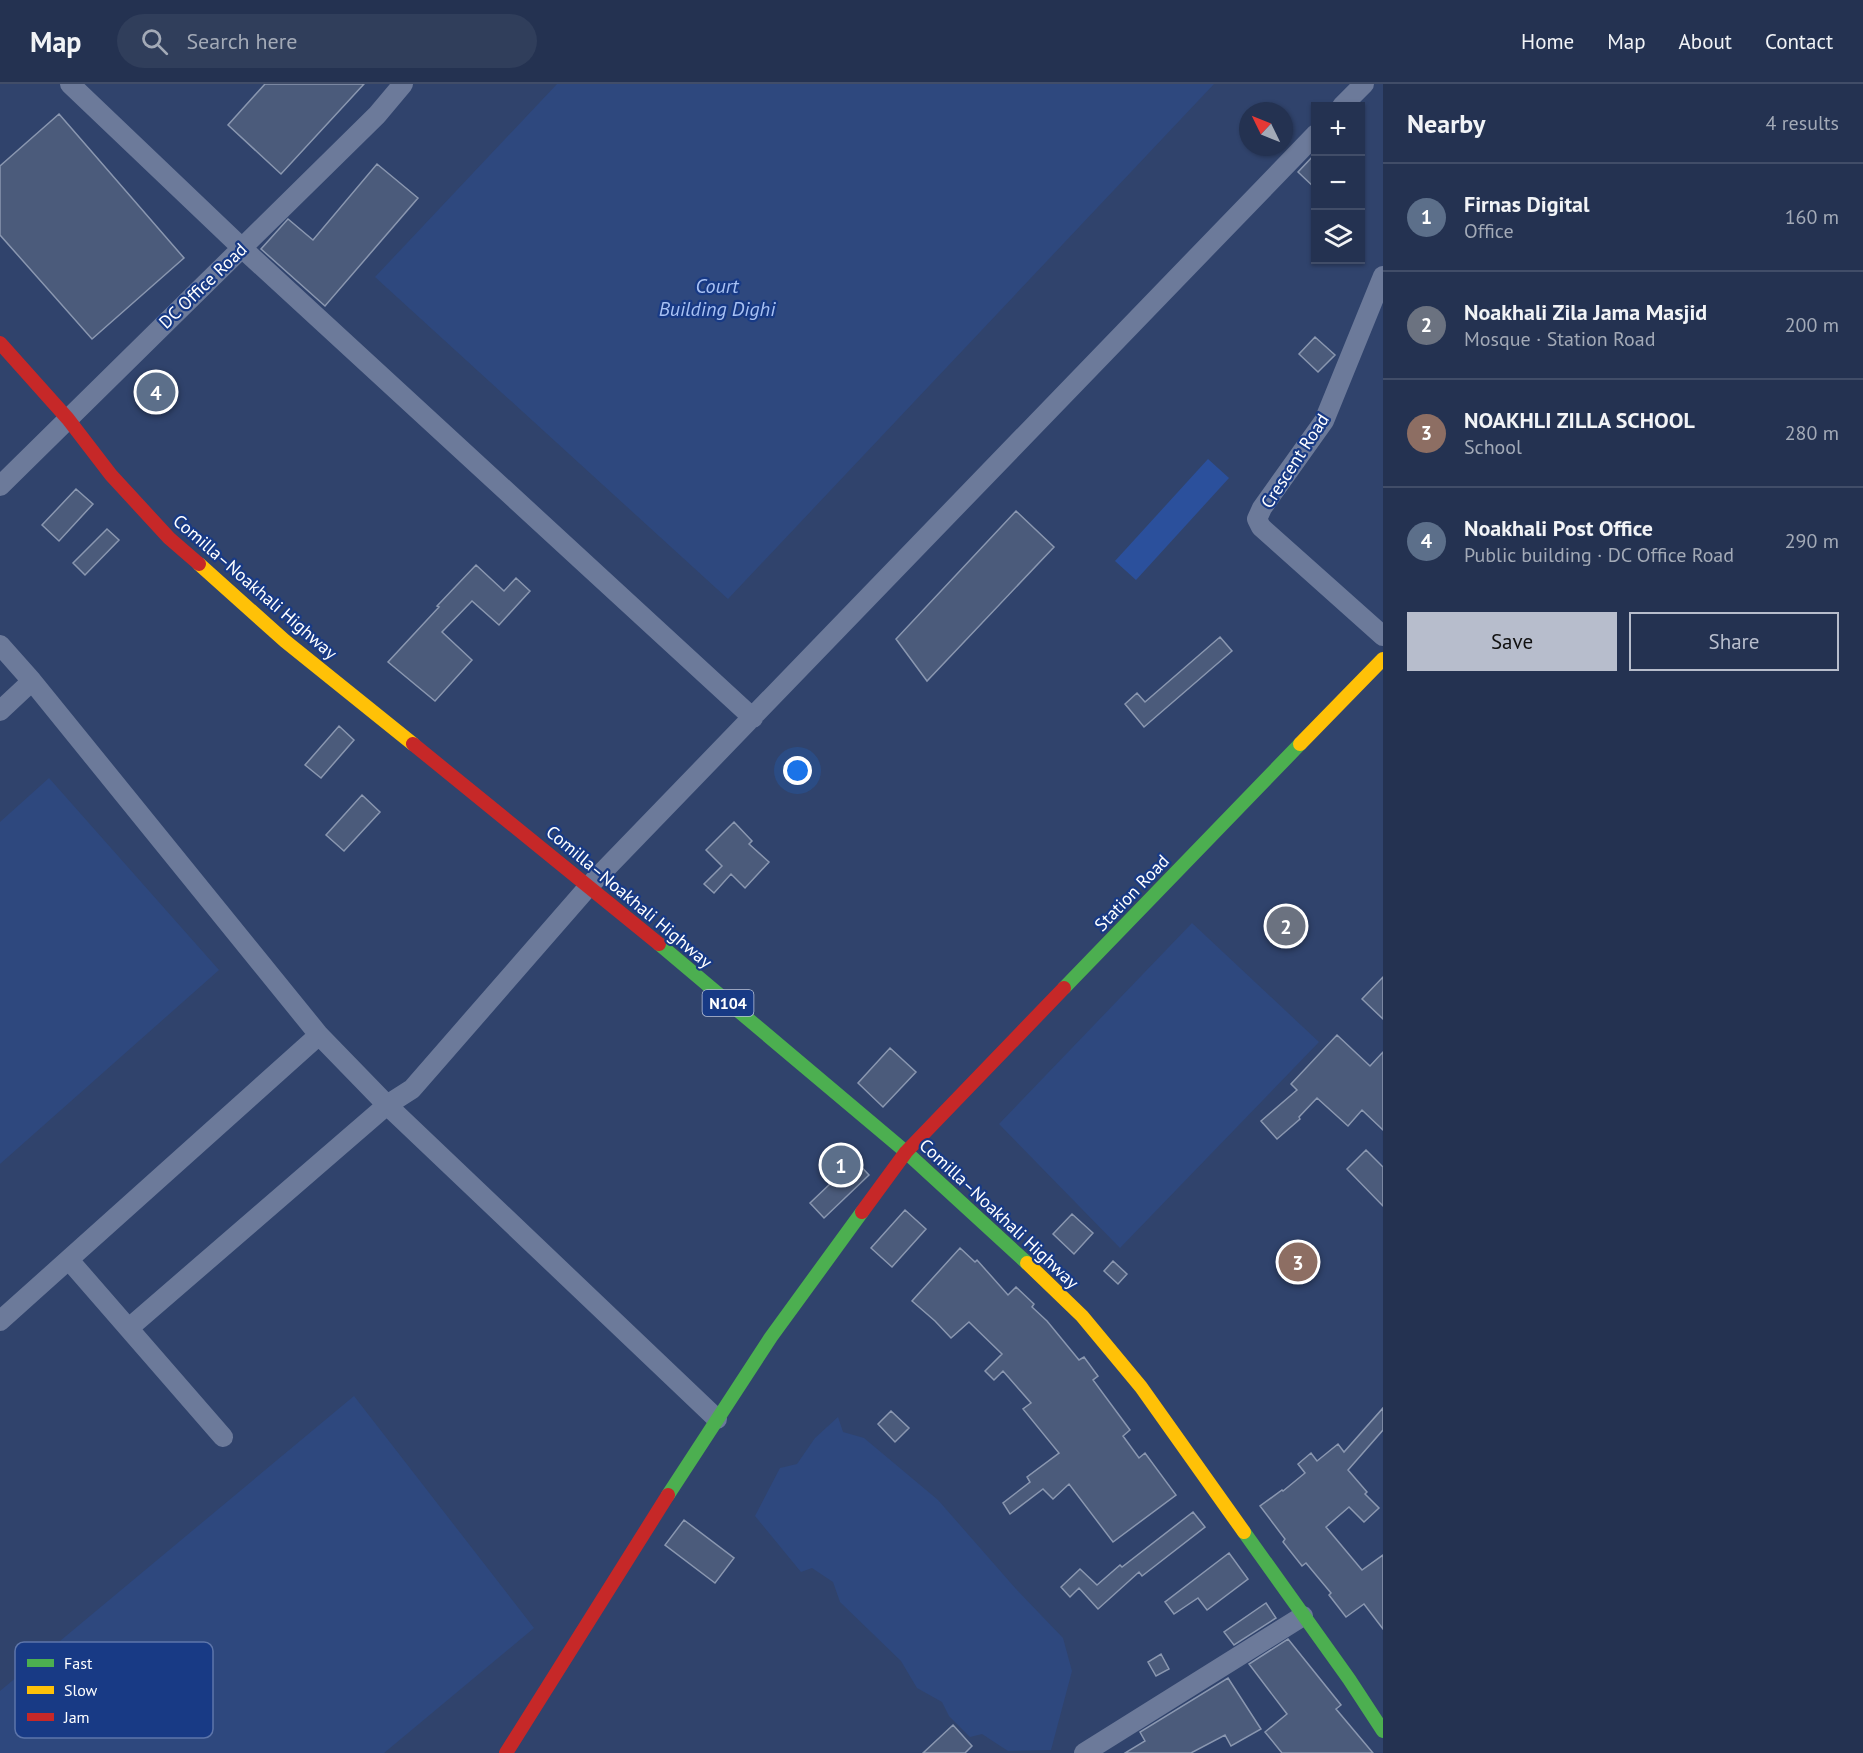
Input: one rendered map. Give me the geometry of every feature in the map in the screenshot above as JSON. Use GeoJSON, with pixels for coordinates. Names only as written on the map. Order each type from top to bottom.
{"type":"FeatureCollection","features":[{"type":"Feature","properties":{"kind":"main road","name":"Comilla–Noakhali Highway"},"geometry":{"type":"LineString","coordinates":[[0,343],[68,418],[111,475],[169,538],[285,641],[590,886],[906,1152],[1012,1248],[1082,1316],[1141,1388],[1383,1731]]}},
{"type":"Feature","properties":{"kind":"main road","name":"Station Road"},"geometry":{"type":"LineString","coordinates":[[506,1753],[618,1572],[771,1336],[906,1152],[1383,659]]}},
{"type":"Feature","properties":{"kind":"street"},"geometry":{"type":"LineString","coordinates":[[70,84],[242,248],[753,718]]}},
{"type":"Feature","properties":{"kind":"street","name":"DC Office Road"},"geometry":{"type":"LineString","coordinates":[[0,486],[377,115],[403,84]]}},
{"type":"Feature","properties":{"kind":"street"},"geometry":{"type":"LineString","coordinates":[[1346,102],[1364,84]]}},
{"type":"Feature","properties":{"kind":"street"},"geometry":{"type":"LineString","coordinates":[[129,1328],[387,1105],[412,1089],[590,886],[1311,139]]}},
{"type":"Feature","properties":{"kind":"street","name":"Crescent Road"},"geometry":{"type":"LineString","coordinates":[[1383,276],[1324,421],[1262,508],[1257,519],[1261,526],[1383,636]]}},
{"type":"Feature","properties":{"kind":"street"},"geometry":{"type":"LineString","coordinates":[[0,645],[32,681],[319,1035],[387,1105],[717,1419]]}},
{"type":"Feature","properties":{"kind":"street"},"geometry":{"type":"LineString","coordinates":[[0,711],[32,681]]}},
{"type":"Feature","properties":{"kind":"street"},"geometry":{"type":"LineString","coordinates":[[0,1321],[319,1035]]}},
{"type":"Feature","properties":{"kind":"street"},"geometry":{"type":"LineString","coordinates":[[69,1260],[224,1437]]}},
{"type":"Feature","properties":{"kind":"street"},"geometry":{"type":"LineString","coordinates":[[1084,1753],[1303,1616]]}},
{"type":"Feature","properties":{"kind":"shaded area"},"geometry":{"type":"Polygon","coordinates":[[[1208,459],[1229,478],[1136,580],[1115,561],[1208,459]]]}},
{"type":"Feature","properties":{"kind":"water","name":"Court Building Dighi"},"geometry":{"type":"Polygon","coordinates":[[[557,84],[1214,84],[728,599],[375,277],[557,84]]]}},
{"type":"Feature","properties":{"kind":"water"},"geometry":{"type":"Polygon","coordinates":[[[49,778],[219,970],[0,1164],[0,822],[49,778]]]}},
{"type":"Feature","properties":{"kind":"water"},"geometry":{"type":"Polygon","coordinates":[[[1192,923],[1319,1042],[1120,1248],[999,1124],[1192,923]]]}},
{"type":"Feature","properties":{"kind":"water"},"geometry":{"type":"Polygon","coordinates":[[[354,1396],[534,1628],[384,1753],[0,1753],[0,1691],[15,1678],[15,1738],[213,1738],[213,1642],[59,1642],[354,1396]]]}},
{"type":"Feature","properties":{"kind":"water"},"geometry":{"type":"Polygon","coordinates":[[[838,1417],[843,1432],[864,1438],[938,1500],[1016,1589],[1063,1638],[1072,1671],[1051,1750],[1008,1751],[982,1734],[970,1737],[949,1716],[942,1702],[917,1688],[901,1661],[840,1602],[833,1582],[812,1568],[801,1572],[755,1516],[780,1468],[797,1464],[815,1438],[838,1417]]]}},
{"type":"Feature","properties":{"kind":"building"},"geometry":{"type":"Polygon","coordinates":[[[265,84],[364,84],[281,174],[228,125],[265,84]]]}},
{"type":"Feature","properties":{"kind":"building"},"geometry":{"type":"Polygon","coordinates":[[[59,114],[184,258],[92,339],[0,235],[0,166],[59,114]]]}},
{"type":"Feature","properties":{"kind":"building"},"geometry":{"type":"Polygon","coordinates":[[[1311,158],[1311,184],[1298,172],[1311,158]]]}},
{"type":"Feature","properties":{"kind":"building"},"geometry":{"type":"Polygon","coordinates":[[[377,164],[418,198],[325,306],[261,249],[288,219],[313,240],[377,164]]]}},
{"type":"Feature","properties":{"kind":"building"},"geometry":{"type":"Polygon","coordinates":[[[1315,337],[1335,355],[1318,372],[1299,354],[1315,337]]]}},
{"type":"Feature","properties":{"kind":"building"},"geometry":{"type":"Polygon","coordinates":[[[76,489],[93,504],[59,541],[42,525],[76,489]]]}},
{"type":"Feature","properties":{"kind":"building"},"geometry":{"type":"Polygon","coordinates":[[[1016,511],[1054,547],[927,681],[896,639],[1016,511]]]}},
{"type":"Feature","properties":{"kind":"building"},"geometry":{"type":"Polygon","coordinates":[[[107,529],[119,540],[85,575],[73,563],[107,529]]]}},
{"type":"Feature","properties":{"kind":"building"},"geometry":{"type":"Polygon","coordinates":[[[476,565],[504,591],[516,578],[530,591],[499,625],[472,601],[442,632],[472,660],[435,701],[388,662],[476,565]]]}},
{"type":"Feature","properties":{"kind":"building"},"geometry":{"type":"Polygon","coordinates":[[[1220,637],[1232,651],[1144,727],[1125,704],[1137,693],[1145,702],[1220,637]]]}},
{"type":"Feature","properties":{"kind":"building"},"geometry":{"type":"Polygon","coordinates":[[[339,726],[354,740],[321,778],[305,765],[339,726]]]}},
{"type":"Feature","properties":{"kind":"building"},"geometry":{"type":"Polygon","coordinates":[[[362,795],[380,812],[344,851],[326,835],[362,795]]]}},
{"type":"Feature","properties":{"kind":"building"},"geometry":{"type":"Polygon","coordinates":[[[734,822],[752,841],[749,844],[769,862],[745,888],[731,874],[714,893],[704,884],[722,866],[706,850],[734,822]]]}},
{"type":"Feature","properties":{"kind":"building"},"geometry":{"type":"Polygon","coordinates":[[[1383,977],[1383,1019],[1362,999],[1383,977]]]}},
{"type":"Feature","properties":{"kind":"building"},"geometry":{"type":"Polygon","coordinates":[[[1337,1035],[1370,1066],[1383,1052],[1383,1130],[1362,1110],[1348,1126],[1317,1098],[1299,1117],[1300,1119],[1277,1139],[1261,1121],[1297,1090],[1291,1084],[1337,1035]]]}},
{"type":"Feature","properties":{"kind":"building"},"geometry":{"type":"Polygon","coordinates":[[[890,1048],[916,1072],[883,1107],[858,1083],[890,1048]]]}},
{"type":"Feature","properties":{"kind":"building"},"geometry":{"type":"Polygon","coordinates":[[[1366,1150],[1383,1167],[1383,1206],[1347,1169],[1366,1150]]]}},
{"type":"Feature","properties":{"kind":"building"},"geometry":{"type":"Polygon","coordinates":[[[855,1160],[869,1175],[824,1218],[810,1203],[855,1160]]]}},
{"type":"Feature","properties":{"kind":"building"},"geometry":{"type":"Polygon","coordinates":[[[905,1210],[926,1229],[892,1267],[871,1248],[905,1210]]]}},
{"type":"Feature","properties":{"kind":"building"},"geometry":{"type":"Polygon","coordinates":[[[1072,1214],[1093,1233],[1074,1254],[1053,1234],[1072,1214]]]}},
{"type":"Feature","properties":{"kind":"building"},"geometry":{"type":"Polygon","coordinates":[[[960,1248],[975,1262],[977,1260],[1008,1295],[1016,1287],[1034,1304],[1032,1307],[1047,1321],[1079,1360],[1084,1357],[1098,1376],[1093,1380],[1130,1430],[1123,1436],[1139,1458],[1145,1453],[1176,1495],[1113,1542],[1069,1484],[1053,1499],[1043,1489],[1010,1514],[1003,1503],[1030,1482],[1027,1477],[1059,1453],[1023,1409],[1031,1403],[1003,1371],[994,1380],[985,1371],[1002,1354],[969,1322],[951,1338],[912,1301],[960,1248]]]}},
{"type":"Feature","properties":{"kind":"building"},"geometry":{"type":"Polygon","coordinates":[[[1113,1261],[1127,1274],[1118,1284],[1104,1271],[1113,1261]]]}},
{"type":"Feature","properties":{"kind":"building"},"geometry":{"type":"Polygon","coordinates":[[[1383,1408],[1383,1430],[1348,1470],[1367,1492],[1365,1494],[1379,1508],[1364,1522],[1349,1507],[1326,1527],[1362,1570],[1383,1555],[1383,1629],[1364,1604],[1346,1617],[1329,1595],[1331,1593],[1306,1563],[1302,1566],[1283,1542],[1285,1539],[1260,1506],[1305,1473],[1298,1464],[1311,1453],[1317,1461],[1338,1444],[1344,1452],[1383,1408]]]}},
{"type":"Feature","properties":{"kind":"building"},"geometry":{"type":"Polygon","coordinates":[[[891,1411],[909,1428],[895,1442],[878,1424],[891,1411]]]}},
{"type":"Feature","properties":{"kind":"building"},"geometry":{"type":"Polygon","coordinates":[[[1193,1512],[1205,1527],[1142,1576],[1139,1572],[1098,1609],[1079,1588],[1070,1597],[1061,1587],[1080,1569],[1097,1585],[1120,1565],[1122,1567],[1193,1512]]]}},
{"type":"Feature","properties":{"kind":"building"},"geometry":{"type":"Polygon","coordinates":[[[684,1520],[734,1558],[715,1583],[665,1545],[684,1520]]]}},
{"type":"Feature","properties":{"kind":"building"},"geometry":{"type":"Polygon","coordinates":[[[1229,1553],[1248,1579],[1207,1610],[1198,1598],[1174,1614],[1165,1602],[1229,1553]]]}},
{"type":"Feature","properties":{"kind":"building"},"geometry":{"type":"Polygon","coordinates":[[[1266,1603],[1276,1618],[1234,1645],[1224,1632],[1266,1603]]]}},
{"type":"Feature","properties":{"kind":"building"},"geometry":{"type":"Polygon","coordinates":[[[1288,1639],[1341,1705],[1336,1709],[1373,1753],[1282,1753],[1265,1732],[1287,1714],[1249,1664],[1288,1639]]]}},
{"type":"Feature","properties":{"kind":"building"},"geometry":{"type":"Polygon","coordinates":[[[1161,1654],[1169,1669],[1156,1676],[1148,1662],[1161,1654]]]}},
{"type":"Feature","properties":{"kind":"building"},"geometry":{"type":"Polygon","coordinates":[[[1228,1678],[1261,1729],[1231,1746],[1225,1735],[1191,1753],[1125,1753],[1145,1741],[1140,1732],[1228,1678]]]}},
{"type":"Feature","properties":{"kind":"building"},"geometry":{"type":"Polygon","coordinates":[[[953,1725],[972,1746],[965,1753],[923,1753],[953,1725]]]}},
{"type":"Feature","properties":{"kind":"traffic: fast"},"geometry":{"type":"LineString","coordinates":[[1064,988],[1300,744]]}},
{"type":"Feature","properties":{"kind":"traffic: fast"},"geometry":{"type":"LineString","coordinates":[[659,944],[906,1152],[1027,1263]]}},
{"type":"Feature","properties":{"kind":"traffic: fast"},"geometry":{"type":"LineString","coordinates":[[668,1495],[771,1337],[862,1212]]}},
{"type":"Feature","properties":{"kind":"traffic: fast"},"geometry":{"type":"LineString","coordinates":[[1244,1532],[1349,1679],[1383,1731]]}},
{"type":"Feature","properties":{"kind":"traffic: slow"},"geometry":{"type":"LineString","coordinates":[[199,564],[285,641],[413,744]]}},
{"type":"Feature","properties":{"kind":"traffic: slow"},"geometry":{"type":"LineString","coordinates":[[1300,744],[1383,659]]}},
{"type":"Feature","properties":{"kind":"traffic: slow"},"geometry":{"type":"LineString","coordinates":[[1027,1263],[1082,1316],[1141,1387],[1244,1532]]}},
{"type":"Feature","properties":{"kind":"traffic: jam"},"geometry":{"type":"LineString","coordinates":[[0,343],[68,419],[111,475],[169,538],[199,564]]}},
{"type":"Feature","properties":{"kind":"traffic: jam"},"geometry":{"type":"LineString","coordinates":[[413,744],[659,944]]}},
{"type":"Feature","properties":{"kind":"traffic: jam"},"geometry":{"type":"LineString","coordinates":[[862,1212],[906,1152],[1064,988]]}},
{"type":"Feature","properties":{"kind":"traffic: jam"},"geometry":{"type":"LineString","coordinates":[[506,1753],[668,1495]]}},
{"type":"Feature","properties":{"kind":"place","name":"Noakhali Post Office"},"geometry":{"type":"Point","coordinates":[156,392]}},
{"type":"Feature","properties":{"kind":"place","name":"Noakhali Zila Jama Masjid"},"geometry":{"type":"Point","coordinates":[1286,926]}},
{"type":"Feature","properties":{"kind":"place","name":"Firnas Digital"},"geometry":{"type":"Point","coordinates":[841,1165]}},
{"type":"Feature","properties":{"kind":"place","name":"NOAKHLI ZILLA SCHOOL"},"geometry":{"type":"Point","coordinates":[1298,1262]}}]}
